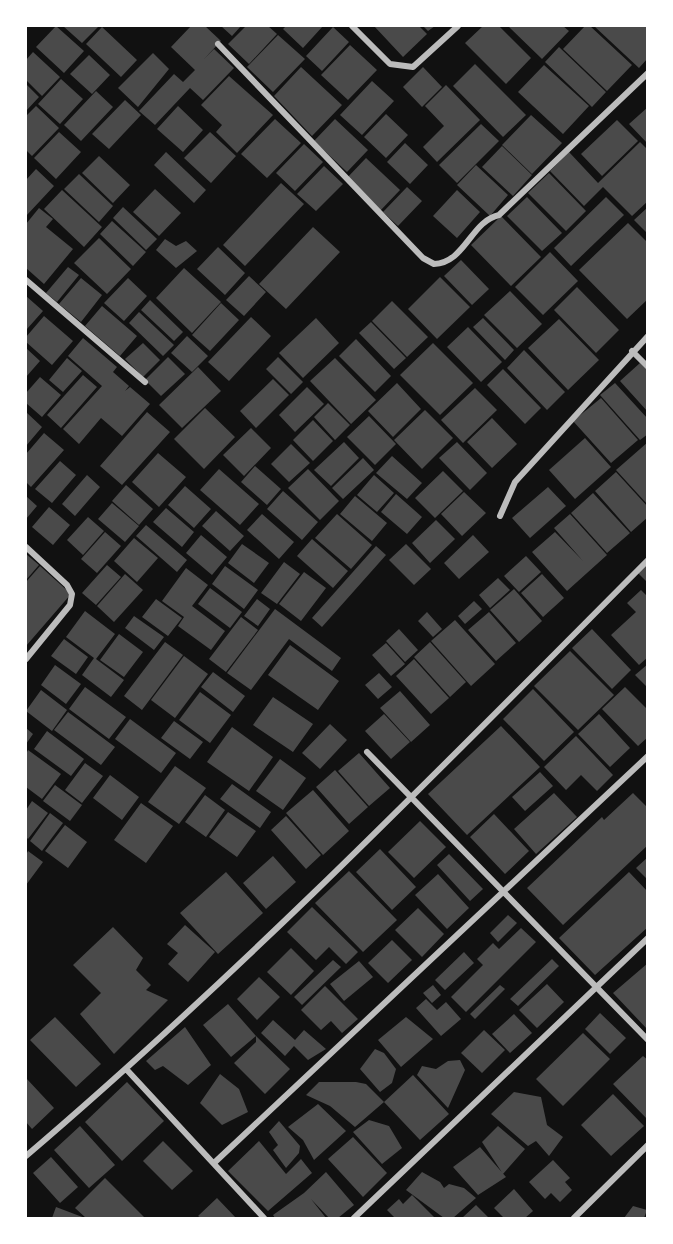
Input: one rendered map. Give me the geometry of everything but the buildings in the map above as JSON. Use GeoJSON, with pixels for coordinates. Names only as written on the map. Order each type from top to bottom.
{"type":"FeatureCollection","features":[{"type":"Feature","properties":{"kind":"street"},"geometry":{"type":"LineString","coordinates":[[352,26],[390,64],[413,67],[458,26]]}},
{"type":"Feature","properties":{"kind":"street"},"geometry":{"type":"LineString","coordinates":[[218,44],[423,258],[434,264],[452,259],[482,225],[491,217],[499,215],[648,73]]}},
{"type":"Feature","properties":{"kind":"street"},"geometry":{"type":"LineString","coordinates":[[26,280],[145,382]]}},
{"type":"Feature","properties":{"kind":"street"},"geometry":{"type":"LineString","coordinates":[[500,516],[515,482],[648,336]]}},
{"type":"Feature","properties":{"kind":"street"},"geometry":{"type":"LineString","coordinates":[[632,351],[648,367]]}},
{"type":"Feature","properties":{"kind":"street"},"geometry":{"type":"LineString","coordinates":[[26,547],[67,585],[72,594],[70,605],[26,659]]}},
{"type":"Feature","properties":{"kind":"street"},"geometry":{"type":"LineString","coordinates":[[26,1156],[127,1070],[411,799],[648,560]]}},
{"type":"Feature","properties":{"kind":"street"},"geometry":{"type":"LineString","coordinates":[[367,752],[648,1040]]}},
{"type":"Feature","properties":{"kind":"street"},"geometry":{"type":"LineString","coordinates":[[214,1163],[648,756]]}},
{"type":"Feature","properties":{"kind":"street"},"geometry":{"type":"LineString","coordinates":[[354,1218],[648,938]]}},
{"type":"Feature","properties":{"kind":"street"},"geometry":{"type":"LineString","coordinates":[[127,1070],[264,1218]]}},
{"type":"Feature","properties":{"kind":"street"},"geometry":{"type":"LineString","coordinates":[[574,1218],[648,1145]]}}]}
